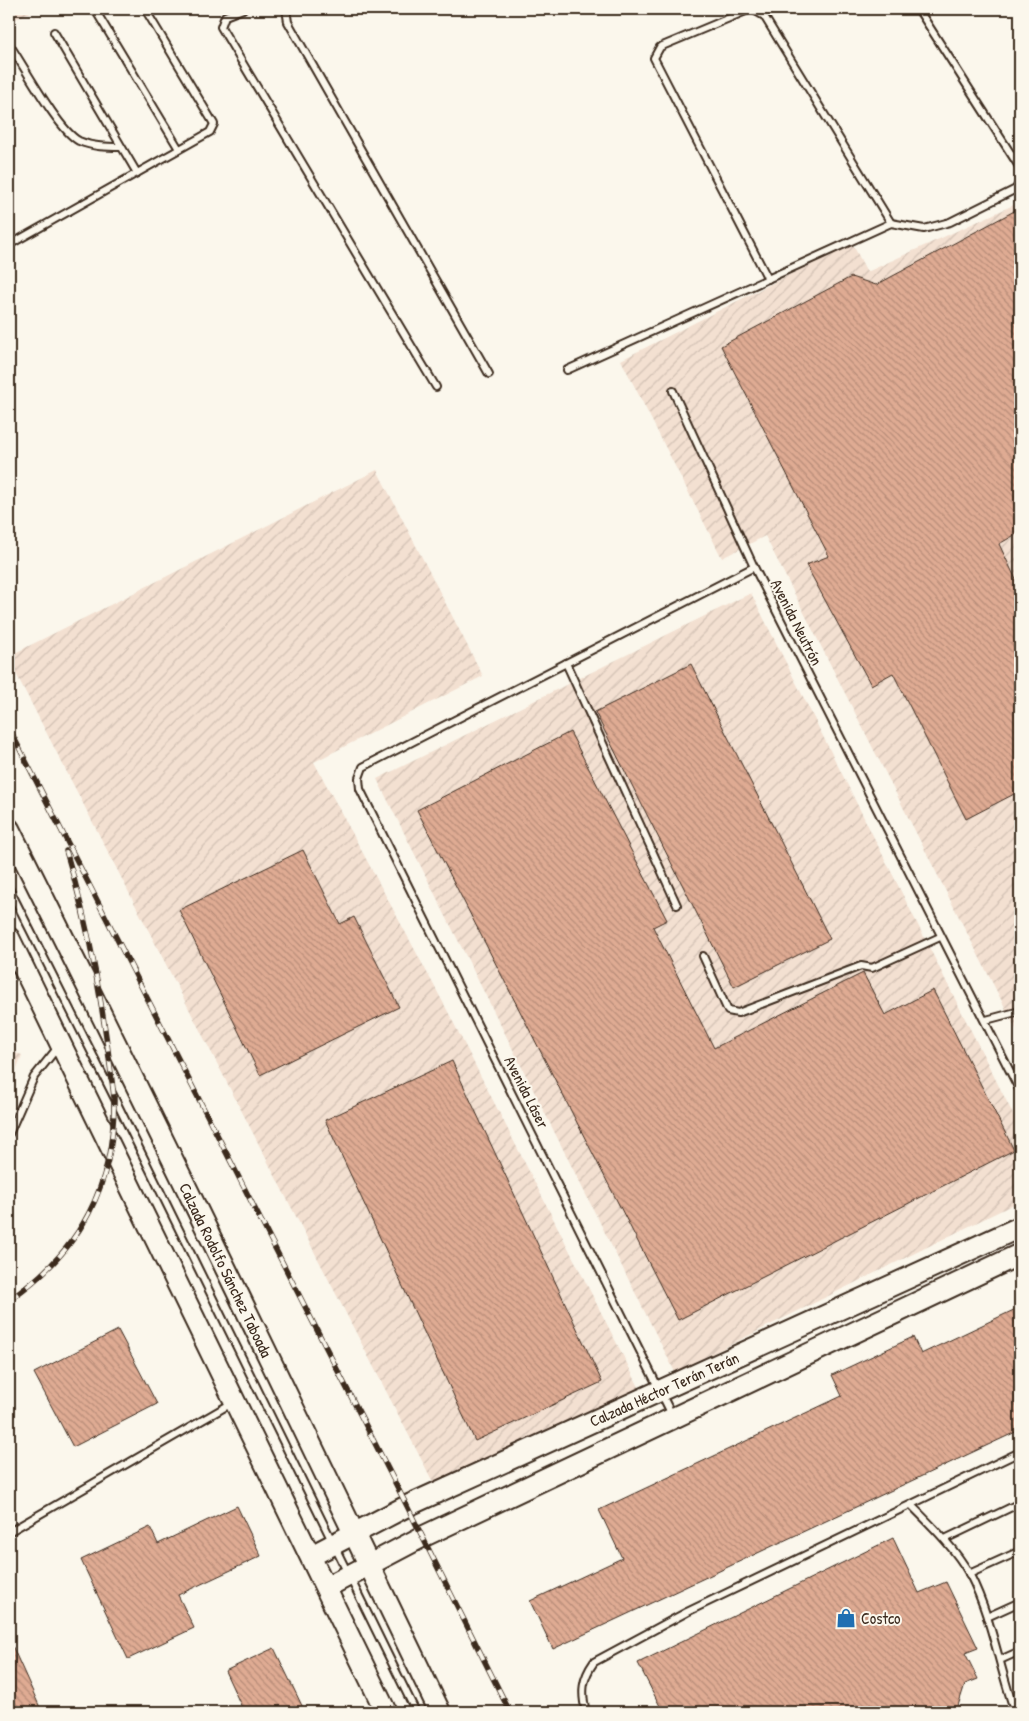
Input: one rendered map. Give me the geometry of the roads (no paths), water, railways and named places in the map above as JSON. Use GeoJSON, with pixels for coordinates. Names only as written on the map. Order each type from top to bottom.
{"type":"FeatureCollection","features":[{"type":"Feature","properties":{"kind":"main road","name":"Calzada Rodolfo Sánchez Taboada"},"geometry":{"type":"LineString","coordinates":[[9,829],[105,1020],[440,1712]]}},
{"type":"Feature","properties":{"kind":"main road"},"geometry":{"type":"LineString","coordinates":[[9,938],[327,1587],[386,1712]]}},
{"type":"Feature","properties":{"kind":"main road","name":"Calzada Héctor Terán Terán"},"geometry":{"type":"LineString","coordinates":[[311,1556],[407,1506],[1020,1227]]}},
{"type":"Feature","properties":{"kind":"main road","name":"Calzada Héctor Terán Terán"},"geometry":{"type":"LineString","coordinates":[[327,1587],[422,1537],[1020,1254]]}},
{"type":"Feature","properties":{"kind":"lane"},"geometry":{"type":"LineString","coordinates":[[9,245],[210,132],[214,124],[145,9]]}},
{"type":"Feature","properties":{"kind":"lane"},"geometry":{"type":"LineString","coordinates":[[243,9],[225,16],[221,27],[436,387]]}},
{"type":"Feature","properties":{"kind":"lane"},"geometry":{"type":"LineString","coordinates":[[286,9],[288,22],[489,374]]}},
{"type":"Feature","properties":{"kind":"lane"},"geometry":{"type":"LineString","coordinates":[[768,279],[654,58],[660,47],[752,9],[764,16],[891,223]]}},
{"type":"Feature","properties":{"kind":"lane"},"geometry":{"type":"LineString","coordinates":[[918,9],[1020,168],[1020,174]]}},
{"type":"Feature","properties":{"kind":"lane"},"geometry":{"type":"LineString","coordinates":[[97,13],[179,149]]}},
{"type":"Feature","properties":{"kind":"lane"},"geometry":{"type":"LineString","coordinates":[[54,32],[137,173]]}},
{"type":"Feature","properties":{"kind":"lane"},"geometry":{"type":"LineString","coordinates":[[11,47],[61,123],[78,140],[96,146],[121,147]]}},
{"type":"Feature","properties":{"kind":"lane"},"geometry":{"type":"LineString","coordinates":[[567,370],[891,223],[924,229],[950,222],[1016,189],[1020,181]]}},
{"type":"Feature","properties":{"kind":"lane"},"geometry":{"type":"LineString","coordinates":[[673,391],[754,567]]}},
{"type":"Feature","properties":{"kind":"lane","name":"Avenida Neutrón"},"geometry":{"type":"LineString","coordinates":[[359,778],[363,767],[754,567],[940,937],[986,1020],[1020,1091]]}},
{"type":"Feature","properties":{"kind":"lane"},"geometry":{"type":"LineString","coordinates":[[566,664],[677,905]]}},
{"type":"Feature","properties":{"kind":"lane","name":"Avenida Láser"},"geometry":{"type":"LineString","coordinates":[[359,778],[360,789],[674,1418]]}},
{"type":"Feature","properties":{"kind":"lane"},"geometry":{"type":"LineString","coordinates":[[9,888],[416,1712]]}},
{"type":"Feature","properties":{"kind":"lane"},"geometry":{"type":"LineString","coordinates":[[703,956],[728,1011],[738,1013],[861,966],[872,968],[940,937]]}},
{"type":"Feature","properties":{"kind":"lane"},"geometry":{"type":"LineString","coordinates":[[986,1020],[1020,1011]]}},
{"type":"Feature","properties":{"kind":"lane"},"geometry":{"type":"LineString","coordinates":[[9,1134],[34,1078],[60,1044]]}},
{"type":"Feature","properties":{"kind":"lane"},"geometry":{"type":"LineString","coordinates":[[9,1532],[235,1401]]}},
{"type":"Feature","properties":{"kind":"lane"},"geometry":{"type":"LineString","coordinates":[[586,1712],[582,1689],[585,1675],[594,1662],[687,1612],[1020,1452]]}},
{"type":"Feature","properties":{"kind":"lane"},"geometry":{"type":"LineString","coordinates":[[945,1539],[1020,1503]]}},
{"type":"Feature","properties":{"kind":"lane"},"geometry":{"type":"LineString","coordinates":[[911,1505],[945,1539],[969,1574],[987,1617],[1014,1709],[1020,1703]]}},
{"type":"Feature","properties":{"kind":"lane"},"geometry":{"type":"LineString","coordinates":[[969,1574],[1020,1551]]}},
{"type":"Feature","properties":{"kind":"lane"},"geometry":{"type":"LineString","coordinates":[[987,1617],[1020,1602]]}},
{"type":"Feature","properties":{"kind":"lane"},"geometry":{"type":"LineString","coordinates":[[1000,1660],[1020,1651]]}},
{"type":"Feature","properties":{"kind":"railway"},"geometry":{"type":"LineString","coordinates":[[9,728],[407,1506],[510,1712]]}},
{"type":"Feature","properties":{"kind":"railway"},"geometry":{"type":"LineString","coordinates":[[9,1300],[34,1281],[56,1260],[74,1237],[89,1213],[100,1187],[108,1159],[113,1129],[114,1097],[101,1004],[90,942],[66,851]]}},
{"type":"Feature","properties":{"kind":"place","name":"Costco"},"geometry":{"type":"Point","coordinates":[846,1618]}}]}
